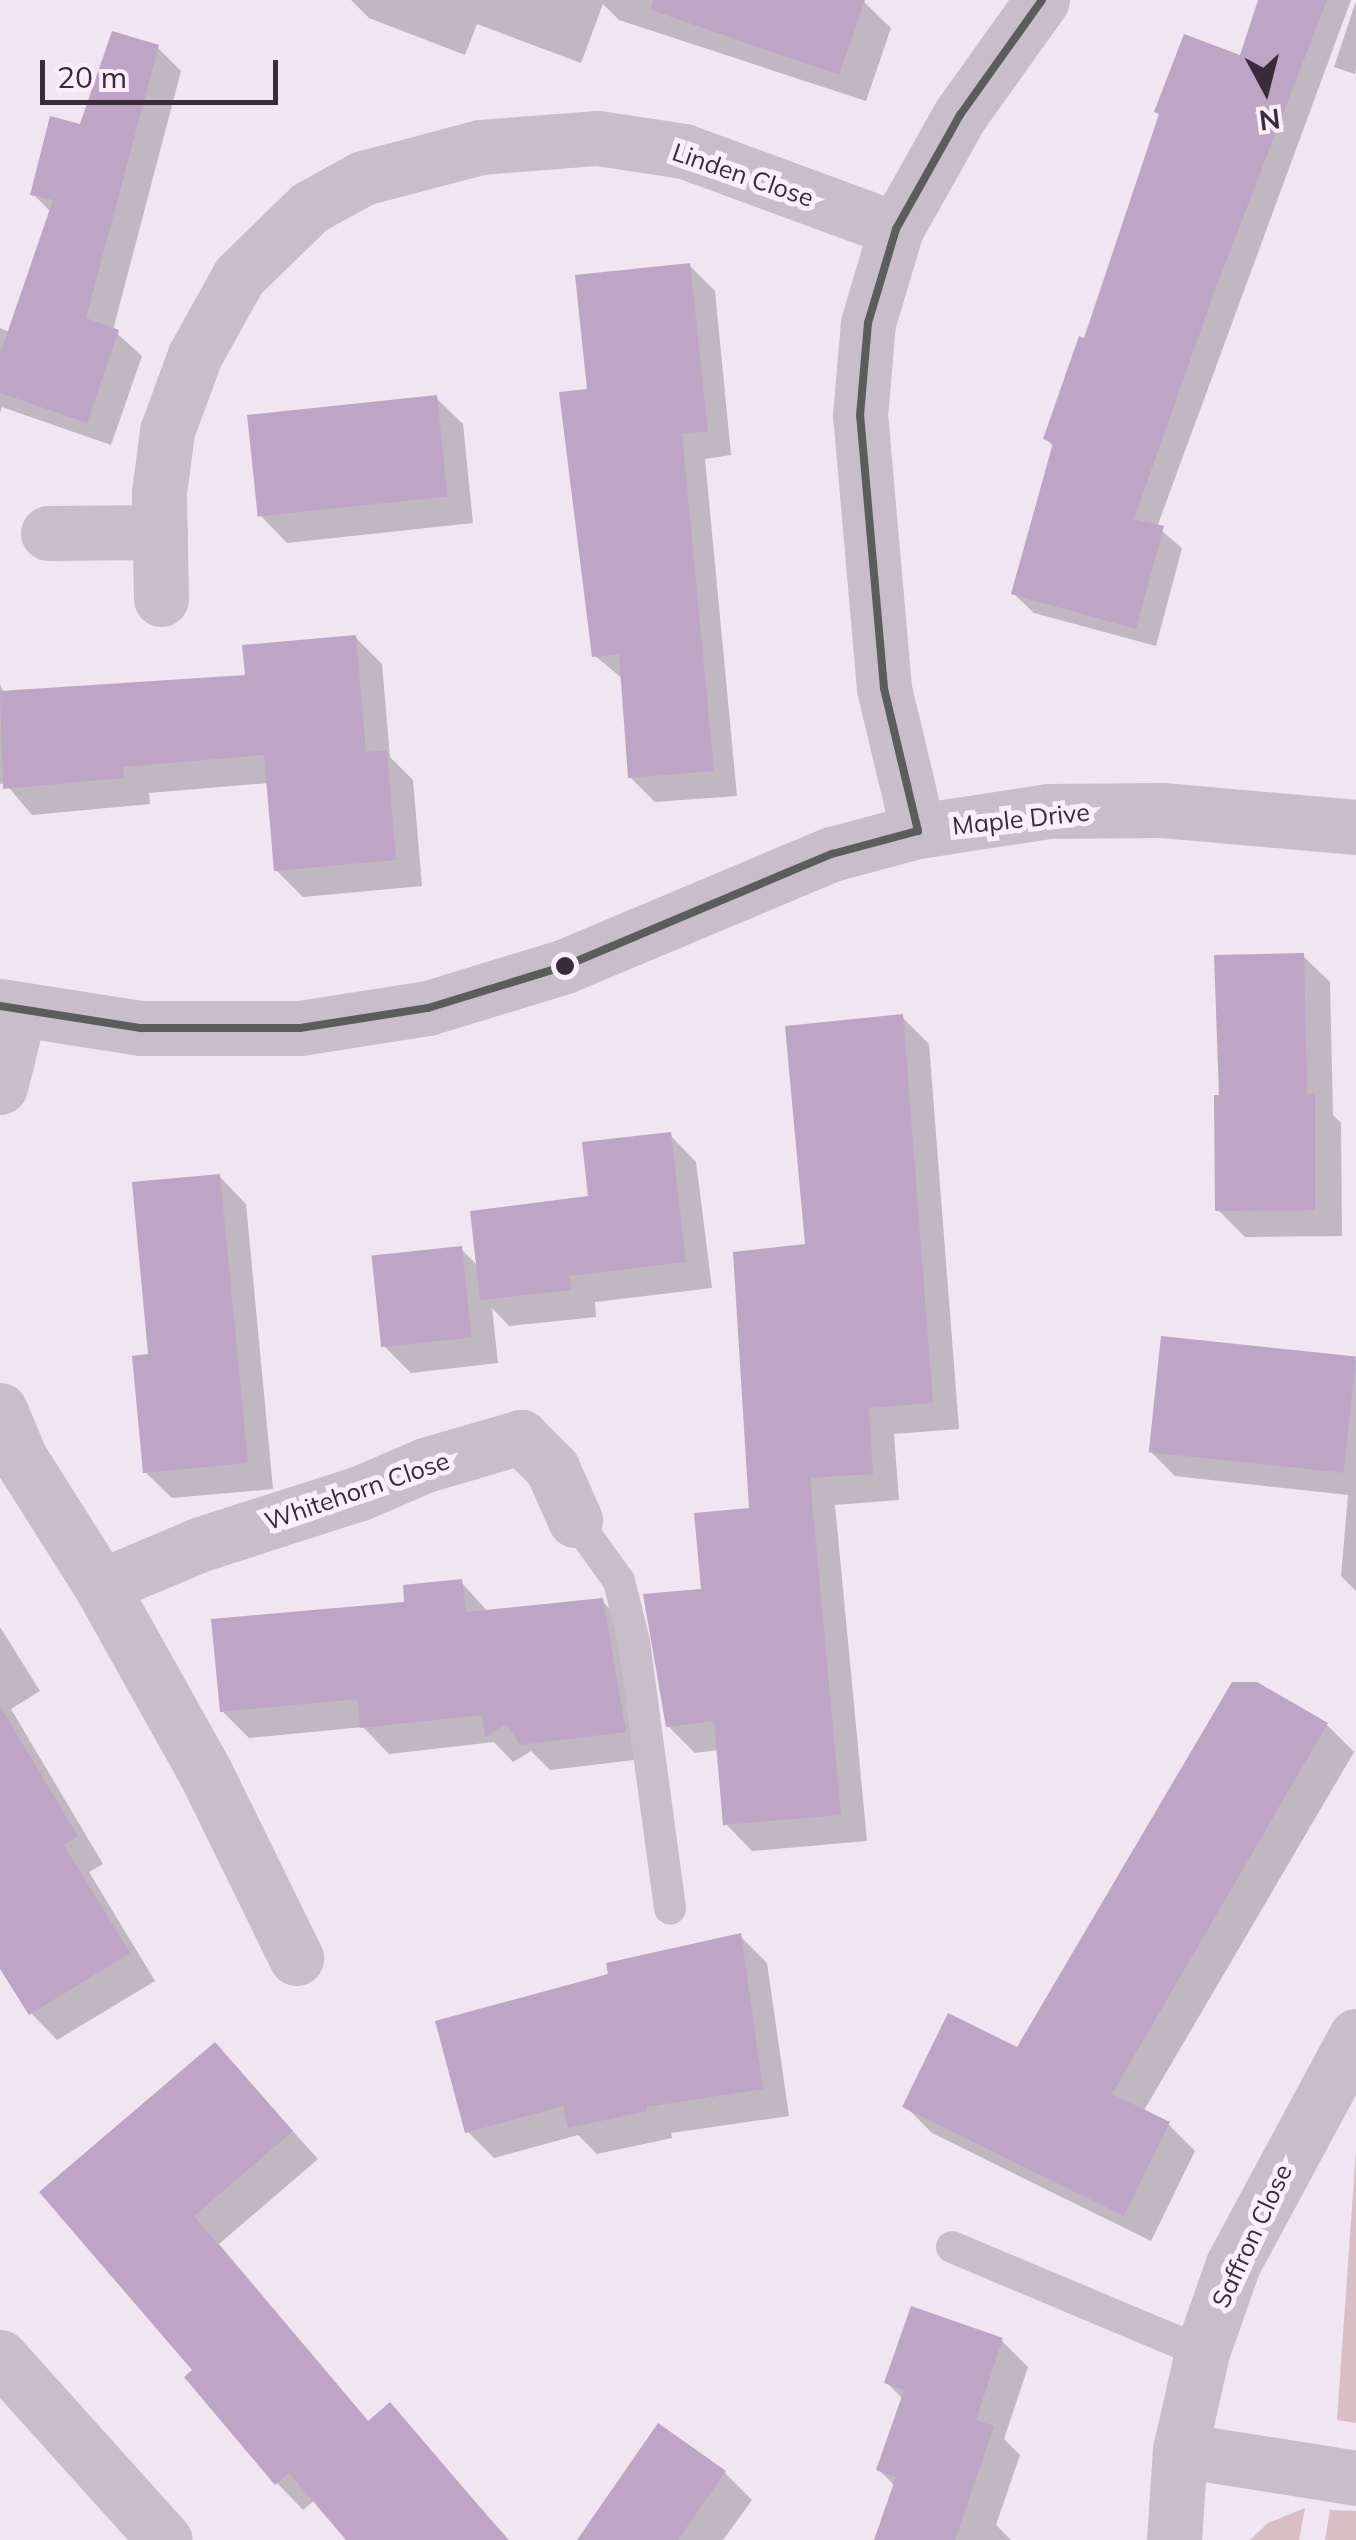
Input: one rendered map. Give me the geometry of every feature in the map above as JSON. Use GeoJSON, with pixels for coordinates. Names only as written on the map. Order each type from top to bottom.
{"type":"FeatureCollection","features":[{"type":"Feature","properties":{"kind":"street"},"geometry":{"type":"LineString","coordinates":[[918,830],[884,688],[860,416],[868,323],[896,229],[960,115],[1042,0]]}},
{"type":"Feature","properties":{"kind":"street","name":"Linden Close"},"geometry":{"type":"LineString","coordinates":[[162,598],[160,532],[167,431],[195,355],[240,276],[310,207],[363,178],[480,148],[598,138],[684,150],[896,229]]}},
{"type":"Feature","properties":{"kind":"street"},"geometry":{"type":"LineString","coordinates":[[48,534],[160,532]]}},
{"type":"Feature","properties":{"kind":"street","name":"Maple Drive"},"geometry":{"type":"LineString","coordinates":[[9,1008],[141,1028],[300,1028],[428,1008],[565,966],[832,854],[918,830],[1049,810],[1162,810],[1356,827]]}},
{"type":"Feature","properties":{"kind":"street"},"geometry":{"type":"LineString","coordinates":[[0,1087],[9,1008]]}},
{"type":"Feature","properties":{"kind":"street","name":"Whitehorn Close"},"geometry":{"type":"LineString","coordinates":[[101,1586],[201,1544],[360,1493],[425,1465],[521,1437],[552,1468],[575,1520]]}},
{"type":"Feature","properties":{"kind":"street"},"geometry":{"type":"LineString","coordinates":[[7,1447],[101,1586],[206,1774],[296,1958]]}},
{"type":"Feature","properties":{"kind":"street","name":"Saffron Close"},"geometry":{"type":"LineString","coordinates":[[1174,2540],[1180,2450],[1202,2352],[1233,2264],[1356,2036]]}},
{"type":"Feature","properties":{"kind":"street"},"geometry":{"type":"LineString","coordinates":[[0,2357],[165,2540]]}},
{"type":"Feature","properties":{"kind":"street"},"geometry":{"type":"LineString","coordinates":[[1180,2450],[1356,2478]]}},
{"type":"Feature","properties":{"kind":"lane"},"geometry":{"type":"LineString","coordinates":[[575,1520],[619,1582],[634,1642],[670,1910]]}},
{"type":"Feature","properties":{"kind":"lane"},"geometry":{"type":"LineString","coordinates":[[952,2247],[1202,2352]]}},
{"type":"Feature","properties":{"kind":"shaded area"},"geometry":{"type":"Polygon","coordinates":[[[1356,2150],[1356,2423],[1337,2420],[1356,2150]]]}},
{"type":"Feature","properties":{"kind":"shaded area"},"geometry":{"type":"Polygon","coordinates":[[[1305,2508],[1299,2540],[1250,2540],[1268,2523],[1305,2508]]]}},
{"type":"Feature","properties":{"kind":"shaded area"},"geometry":{"type":"Polygon","coordinates":[[[1330,2510],[1356,2511],[1356,2540],[1325,2540],[1330,2510]]]}},
{"type":"Feature","properties":{"kind":"building"},"geometry":{"type":"Polygon","coordinates":[[[653,0],[865,0],[839,75],[651,10],[653,0]]]}},
{"type":"Feature","properties":{"kind":"building"},"geometry":{"type":"Polygon","coordinates":[[[1258,0],[1327,0],[1215,290],[1134,519],[1164,526],[1136,629],[1011,594],[1053,443],[1043,439],[1079,336],[1084,338],[1159,114],[1154,112],[1184,34],[1240,55],[1258,0]]]}},
{"type":"Feature","properties":{"kind":"building"},"geometry":{"type":"Polygon","coordinates":[[[112,31],[159,45],[86,318],[119,330],[87,423],[0,393],[0,354],[53,200],[30,195],[50,116],[80,124],[112,31]]]}},
{"type":"Feature","properties":{"kind":"building"},"geometry":{"type":"Polygon","coordinates":[[[690,263],[708,431],[682,434],[714,771],[628,778],[619,654],[592,657],[559,392],[587,389],[575,275],[690,263]]]}},
{"type":"Feature","properties":{"kind":"building"},"geometry":{"type":"Polygon","coordinates":[[[437,395],[448,496],[258,516],[247,415],[437,395]]]}},
{"type":"Feature","properties":{"kind":"building"},"geometry":{"type":"Polygon","coordinates":[[[356,635],[366,752],[387,750],[396,860],[274,871],[264,755],[123,767],[124,778],[3,789],[0,691],[245,675],[242,645],[356,635]]]}},
{"type":"Feature","properties":{"kind":"building"},"geometry":{"type":"Polygon","coordinates":[[[1304,953],[1307,1094],[1315,1093],[1315,1210],[1215,1211],[1214,1095],[1219,1095],[1214,955],[1304,953]]]}},
{"type":"Feature","properties":{"kind":"building"},"geometry":{"type":"Polygon","coordinates":[[[903,1014],[933,1403],[869,1408],[873,1474],[810,1478],[841,1815],[723,1825],[714,1721],[666,1727],[643,1594],[701,1589],[694,1513],[749,1508],[733,1252],[805,1244],[785,1026],[903,1014]]]}},
{"type":"Feature","properties":{"kind":"building"},"geometry":{"type":"Polygon","coordinates":[[[671,1132],[686,1262],[569,1276],[571,1290],[480,1300],[470,1211],[588,1196],[582,1142],[671,1132]]]}},
{"type":"Feature","properties":{"kind":"building"},"geometry":{"type":"Polygon","coordinates":[[[220,1174],[248,1463],[143,1473],[132,1356],[148,1354],[132,1182],[220,1174]]]}},
{"type":"Feature","properties":{"kind":"building"},"geometry":{"type":"Polygon","coordinates":[[[462,1246],[472,1337],[381,1347],[371,1256],[462,1246]]]}},
{"type":"Feature","properties":{"kind":"building"},"geometry":{"type":"Polygon","coordinates":[[[1161,1336],[1356,1356],[1344,1473],[1149,1452],[1161,1336]]]}},
{"type":"Feature","properties":{"kind":"building"},"geometry":{"type":"Polygon","coordinates":[[[462,1579],[466,1612],[603,1598],[626,1732],[520,1745],[506,1724],[485,1737],[482,1715],[360,1728],[357,1699],[220,1712],[211,1619],[404,1602],[403,1585],[462,1579]]]}},
{"type":"Feature","properties":{"kind":"building"},"geometry":{"type":"Polygon","coordinates":[[[1232,1682],[1257,1682],[1328,1723],[1112,2094],[1170,2122],[1124,2216],[902,2107],[948,2013],[1017,2047],[1232,1682]]]}},
{"type":"Feature","properties":{"kind":"building"},"geometry":{"type":"Polygon","coordinates":[[[0,1706],[78,1836],[64,1845],[130,1953],[29,2015],[0,1969],[0,1706]]]}},
{"type":"Feature","properties":{"kind":"building"},"geometry":{"type":"Polygon","coordinates":[[[741,1933],[763,2089],[646,2107],[647,2111],[568,2128],[563,2106],[465,2133],[435,2021],[608,1974],[606,1963],[741,1933]]]}},
{"type":"Feature","properties":{"kind":"building"},"geometry":{"type":"Polygon","coordinates":[[[215,2042],[293,2131],[194,2216],[368,2421],[390,2402],[508,2540],[346,2540],[289,2473],[275,2485],[184,2377],[192,2370],[39,2192],[215,2042]]]}},
{"type":"Feature","properties":{"kind":"building"},"geometry":{"type":"Polygon","coordinates":[[[911,2306],[1003,2338],[976,2420],[994,2426],[955,2540],[874,2540],[896,2477],[876,2470],[904,2390],[884,2383],[911,2306]]]}},
{"type":"Feature","properties":{"kind":"building"},"geometry":{"type":"Polygon","coordinates":[[[658,2423],[726,2471],[678,2540],[577,2540],[658,2423]]]}},
{"type":"Feature","properties":{"kind":"transit line"},"geometry":{"type":"LineString","coordinates":[[918,831],[884,688],[860,416],[868,323],[896,229],[960,115],[1042,0]]}},
{"type":"Feature","properties":{"kind":"transit line"},"geometry":{"type":"LineString","coordinates":[[0,1006],[141,1028],[300,1028],[428,1008],[565,966],[832,854],[918,831]]}}]}
